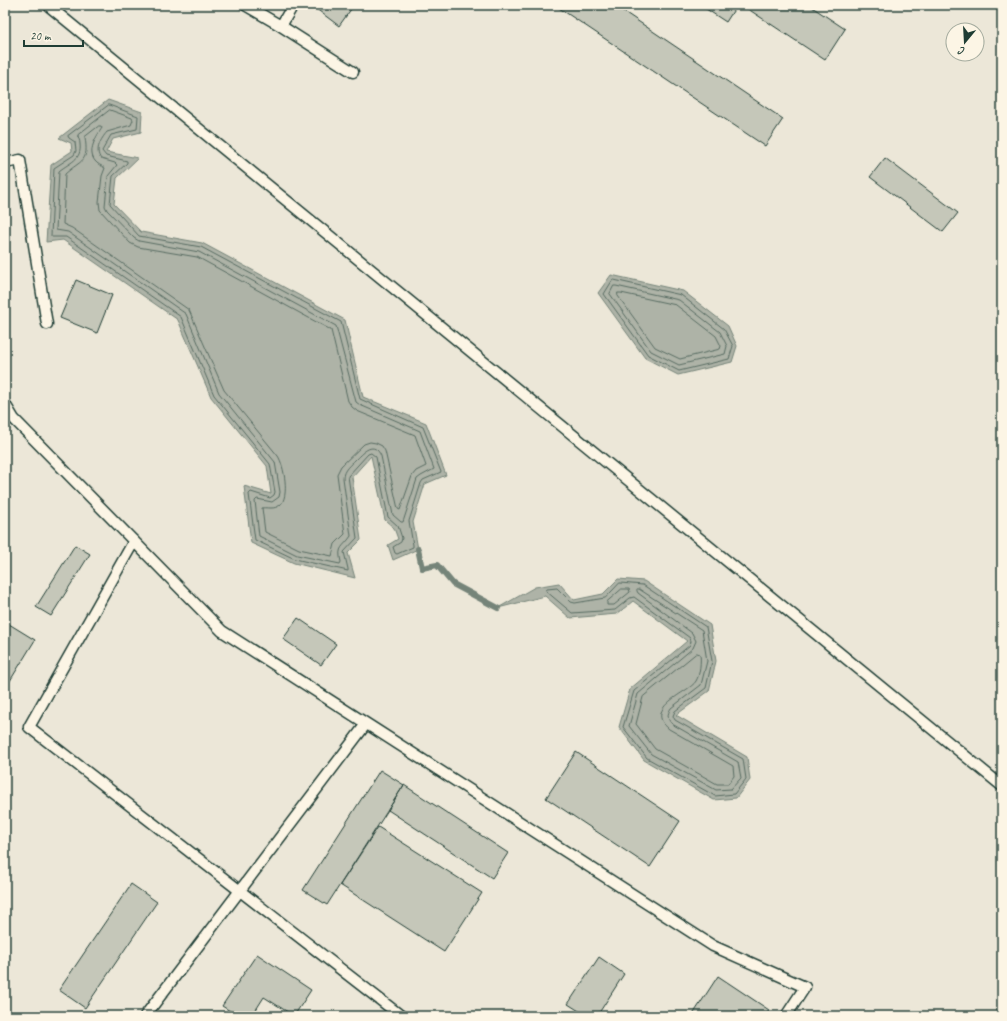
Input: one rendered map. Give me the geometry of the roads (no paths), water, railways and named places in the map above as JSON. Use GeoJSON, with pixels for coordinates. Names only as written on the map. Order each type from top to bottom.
{"type":"FeatureCollection","features":[{"type":"Feature","properties":{"kind":"lane"},"geometry":{"type":"LineString","coordinates":[[50,5],[50,7],[1002,786]]}},
{"type":"Feature","properties":{"kind":"lane"},"geometry":{"type":"LineString","coordinates":[[245,5],[353,72]]}},
{"type":"Feature","properties":{"kind":"lane"},"geometry":{"type":"LineString","coordinates":[[281,26],[293,5]]}},
{"type":"Feature","properties":{"kind":"lane"},"geometry":{"type":"LineString","coordinates":[[5,163],[20,160],[47,324]]}},
{"type":"Feature","properties":{"kind":"lane"},"geometry":{"type":"LineString","coordinates":[[5,404],[14,420],[222,631],[713,946],[805,987],[786,1016]]}},
{"type":"Feature","properties":{"kind":"lane"},"geometry":{"type":"LineString","coordinates":[[134,541],[29,727],[401,1016]]}},
{"type":"Feature","properties":{"kind":"lane"},"geometry":{"type":"LineString","coordinates":[[145,1016],[366,724]]}},
{"type":"Feature","properties":{"kind":"water"},"geometry":{"type":"Polygon","coordinates":[[[108,100],[142,112],[141,132],[113,139],[106,152],[138,158],[117,178],[114,204],[141,232],[202,243],[345,320],[363,397],[426,423],[446,475],[425,484],[413,522],[418,549],[393,560],[388,545],[398,539],[394,528],[385,520],[371,456],[352,477],[361,540],[348,553],[355,578],[294,563],[251,543],[244,486],[271,494],[267,466],[211,397],[178,320],[63,240],[46,242],[51,165],[72,151],[71,143],[59,138],[108,100]]]}},
{"type":"Feature","properties":{"kind":"water"},"geometry":{"type":"Polygon","coordinates":[[[611,275],[683,291],[728,326],[737,346],[732,362],[678,375],[645,358],[598,293],[611,275]]]}},
{"type":"Feature","properties":{"kind":"water"},"geometry":{"type":"Polygon","coordinates":[[[618,579],[644,581],[710,625],[716,661],[709,691],[676,715],[747,757],[750,780],[736,798],[714,800],[644,760],[619,727],[630,689],[687,641],[633,601],[617,614],[570,618],[545,596],[498,608],[535,587],[559,583],[574,600],[603,594],[618,579]]]}},
{"type":"Feature","properties":{"kind":"waterway"},"geometry":{"type":"LineString","coordinates":[[418,549],[422,568],[437,565],[453,584],[498,608]]}}]}
